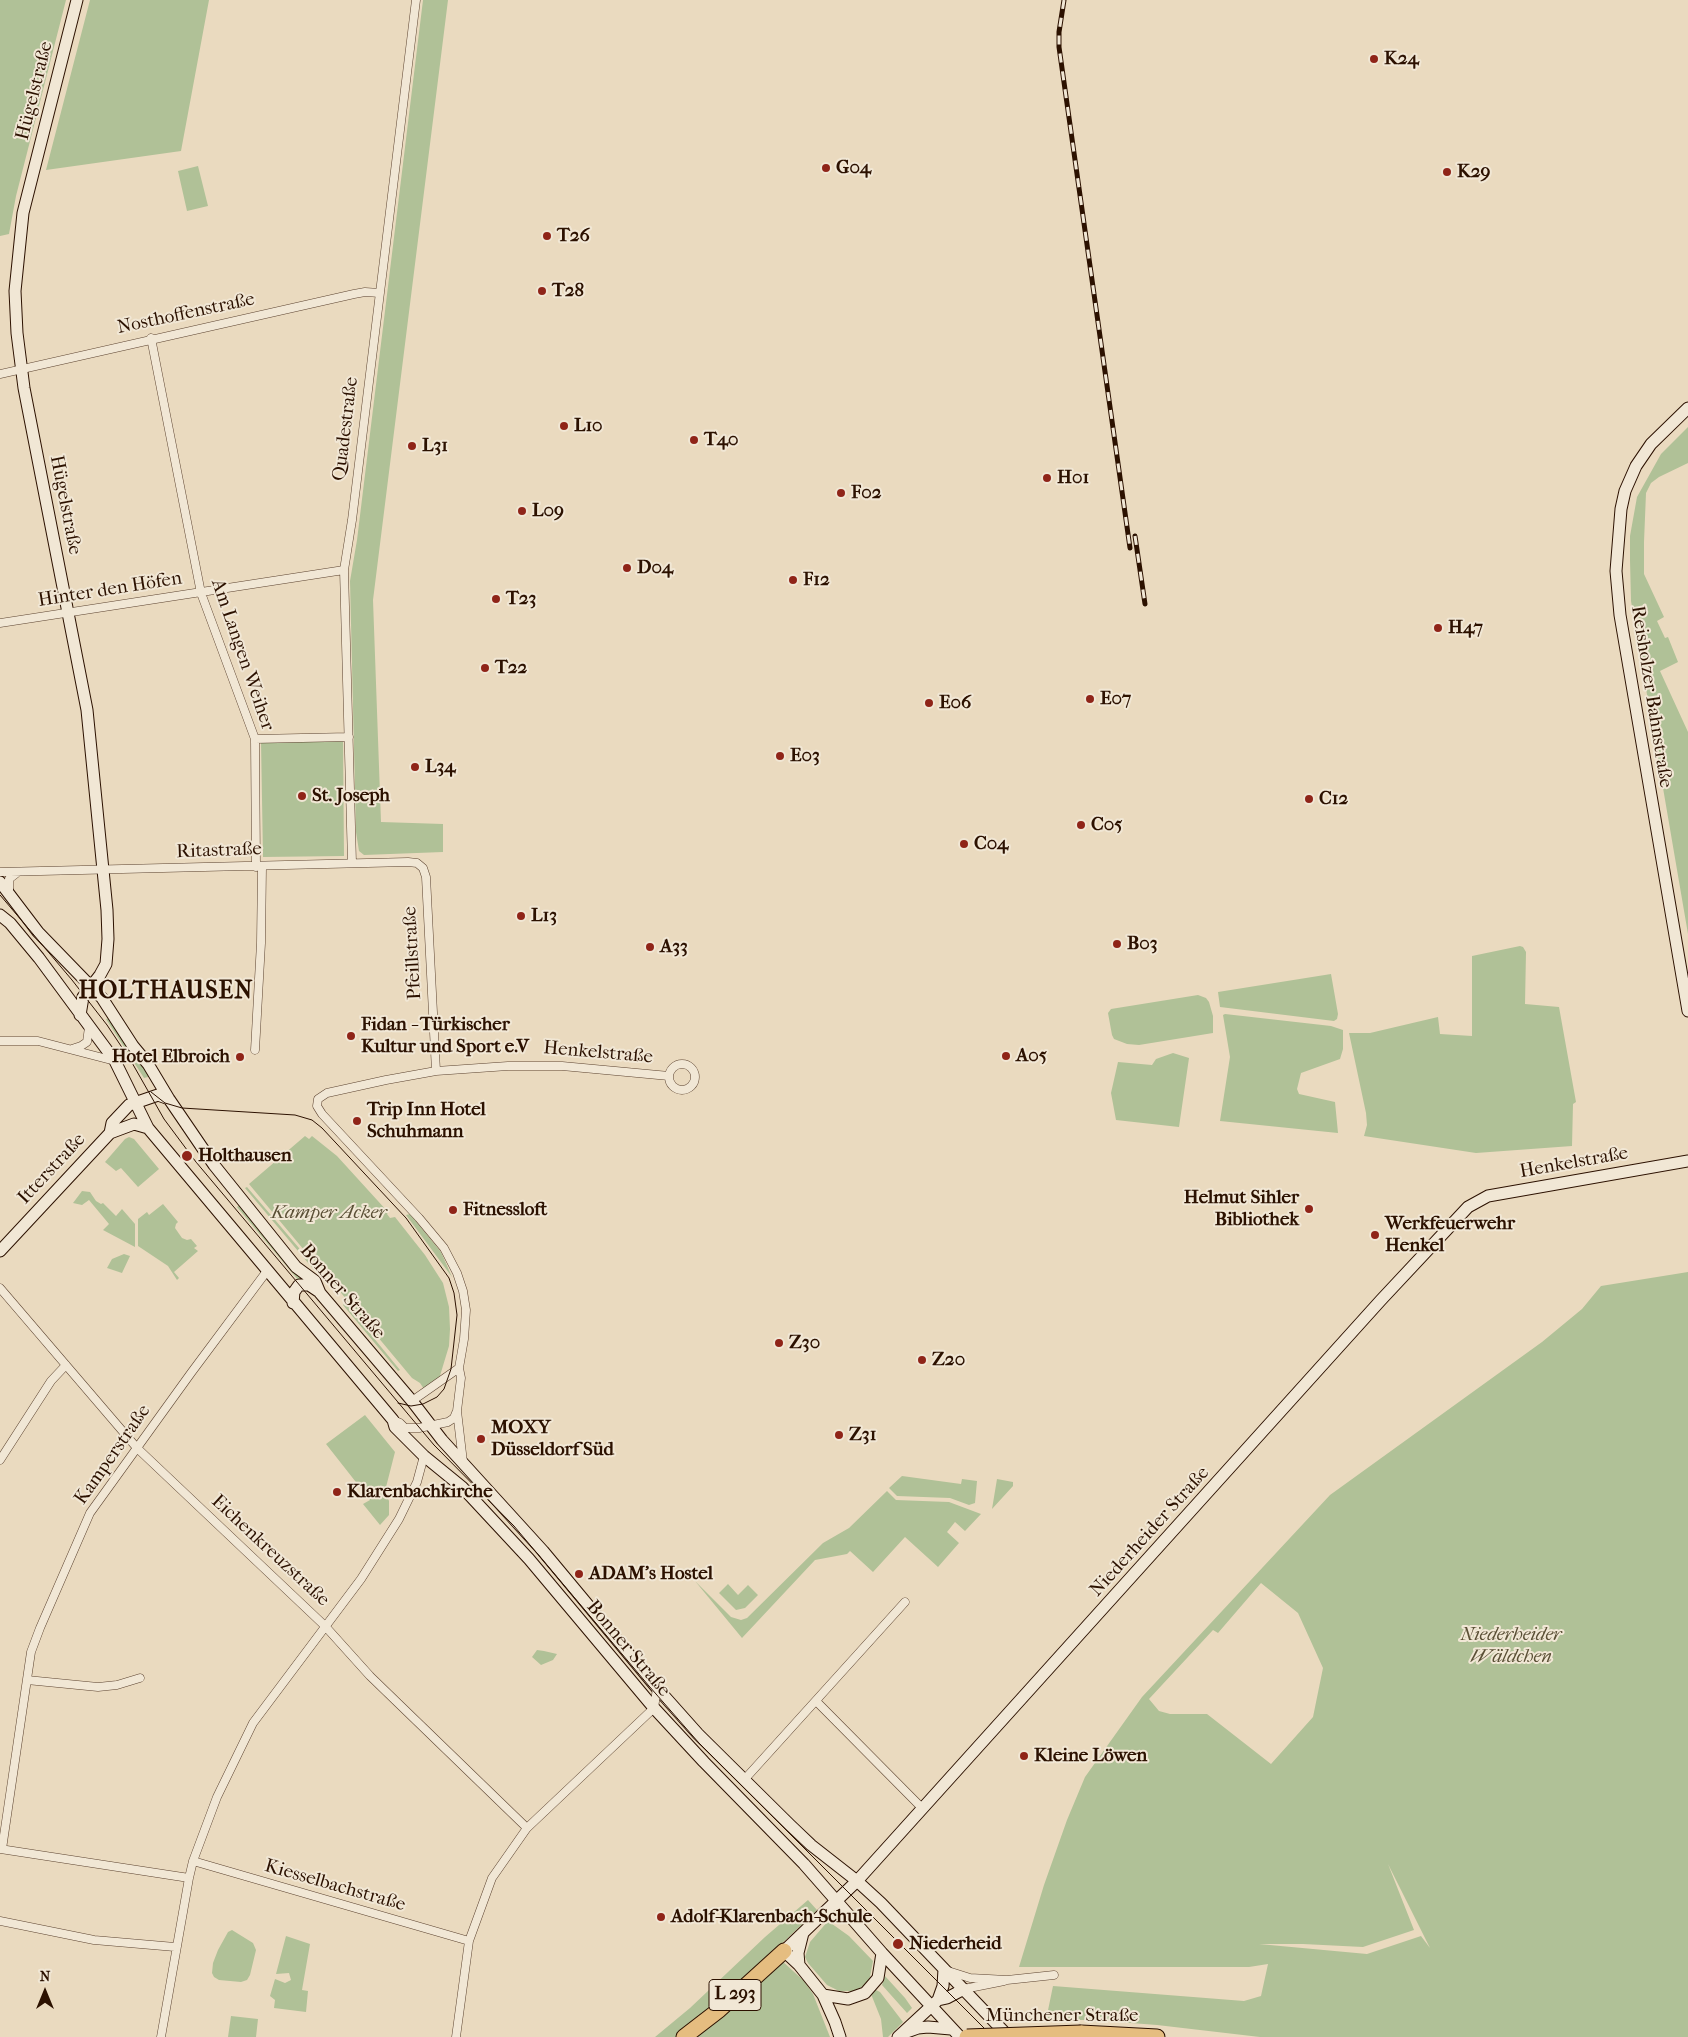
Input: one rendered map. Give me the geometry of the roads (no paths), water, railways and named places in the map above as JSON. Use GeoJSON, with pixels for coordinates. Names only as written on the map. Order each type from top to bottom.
{"type":"FeatureCollection","features":[{"type":"Feature","properties":{"kind":"highway","name":"L 293"},"geometry":{"type":"LineString","coordinates":[[684,2037],[719,2010],[784,1951]]}},
{"type":"Feature","properties":{"kind":"highway","name":"Münchener Straße"},"geometry":{"type":"LineString","coordinates":[[967,2037],[1081,2033],[1157,2037]]}},
{"type":"Feature","properties":{"kind":"main road","name":"Hügelstraße"},"geometry":{"type":"LineString","coordinates":[[77,0],[22,219],[15,291],[21,368],[87,710],[103,871],[108,928],[106,964],[83,997],[80,1015]]}},
{"type":"Feature","properties":{"kind":"main road","name":"Reisholzer Bahnstraße"},"geometry":{"type":"LineString","coordinates":[[1688,408],[1651,444],[1636,466],[1625,491],[1620,509],[1616,571],[1620,615],[1688,1011]]}},
{"type":"Feature","properties":{"kind":"main road","name":"Bonner Straße"},"geometry":{"type":"LineString","coordinates":[[0,882],[38,932],[92,985],[133,1046],[148,1064],[169,1099],[214,1165],[296,1267],[315,1281],[320,1293],[463,1464],[543,1551],[656,1688],[698,1734],[811,1845],[857,1881],[1009,2037]]}},
{"type":"Feature","properties":{"kind":"main road","name":"Bonner Straße"},"geometry":{"type":"LineString","coordinates":[[0,915],[10,923],[39,958],[115,1061],[148,1128],[393,1420],[395,1427],[424,1456],[462,1487],[529,1559],[654,1708],[837,1900],[882,1953],[955,2033]]}},
{"type":"Feature","properties":{"kind":"main road","name":"Itterstraße"},"geometry":{"type":"LineString","coordinates":[[110,1133],[112,1123],[124,1108],[134,1102],[158,1095],[169,1099]]}},
{"type":"Feature","properties":{"kind":"main road","name":"Itterstraße"},"geometry":{"type":"LineString","coordinates":[[0,1251],[110,1133],[134,1124],[148,1128]]}},
{"type":"Feature","properties":{"kind":"main road","name":"Henkelstraße"},"geometry":{"type":"LineString","coordinates":[[1468,1206],[1488,1196],[1688,1161]]}},
{"type":"Feature","properties":{"kind":"main road","name":"Niederheider Straße"},"geometry":{"type":"LineString","coordinates":[[857,1881],[1468,1206]]}},
{"type":"Feature","properties":{"kind":"main road"},"geometry":{"type":"LineString","coordinates":[[293,1303],[294,1292],[299,1286],[309,1285],[320,1293]]}},
{"type":"Feature","properties":{"kind":"main road"},"geometry":{"type":"LineString","coordinates":[[840,2037],[822,1995],[799,1965],[784,1951],[857,1881]]}},
{"type":"Feature","properties":{"kind":"main road"},"geometry":{"type":"LineString","coordinates":[[799,1965],[798,1953],[803,1932]]}},
{"type":"Feature","properties":{"kind":"main road"},"geometry":{"type":"LineString","coordinates":[[822,1995],[848,1999],[866,1993],[878,1978],[882,1953]]}},
{"type":"Feature","properties":{"kind":"main road"},"geometry":{"type":"LineString","coordinates":[[898,2037],[930,2007],[943,1986],[944,1969]]}},
{"type":"Feature","properties":{"kind":"main road","name":"Bonner Straße"},"geometry":{"type":"LineString","coordinates":[[930,2007],[964,1990]]}},
{"type":"Feature","properties":{"kind":"main road"},"geometry":{"type":"LineString","coordinates":[[898,2037],[918,2028],[936,2027],[955,2033]]}},
{"type":"Feature","properties":{"kind":"street","name":"Quadestraße"},"geometry":{"type":"LineString","coordinates":[[352,863],[344,570],[416,0]]}},
{"type":"Feature","properties":{"kind":"street","name":"Nosthoffenstraße"},"geometry":{"type":"LineString","coordinates":[[0,374],[152,338],[365,292],[380,293]]}},
{"type":"Feature","properties":{"kind":"street","name":"Am Langen Weiher"},"geometry":{"type":"LineString","coordinates":[[152,338],[201,592],[255,739],[262,943],[255,1050]]}},
{"type":"Feature","properties":{"kind":"street","name":"Hinter den Höfen"},"geometry":{"type":"LineString","coordinates":[[0,623],[344,570]]}},
{"type":"Feature","properties":{"kind":"street"},"geometry":{"type":"LineString","coordinates":[[255,739],[349,737]]}},
{"type":"Feature","properties":{"kind":"street","name":"Ritastraße"},"geometry":{"type":"LineString","coordinates":[[0,872],[103,871],[408,862],[420,865]]}},
{"type":"Feature","properties":{"kind":"street","name":"Pfeillstraße"},"geometry":{"type":"LineString","coordinates":[[420,865],[426,877],[436,1071]]}},
{"type":"Feature","properties":{"kind":"street"},"geometry":{"type":"LineString","coordinates":[[10,893],[9,879],[18,872]]}},
{"type":"Feature","properties":{"kind":"street"},"geometry":{"type":"LineString","coordinates":[[70,1049],[82,1046],[87,1042],[89,1027]]}},
{"type":"Feature","properties":{"kind":"street"},"geometry":{"type":"LineString","coordinates":[[0,1041],[38,1041],[115,1061]]}},
{"type":"Feature","properties":{"kind":"street","name":"Henkelstraße"},"geometry":{"type":"LineString","coordinates":[[459,1368],[466,1310],[461,1283],[451,1259],[405,1202],[322,1114],[317,1106],[318,1098],[327,1093],[436,1071],[536,1065],[669,1076]]}},
{"type":"Feature","properties":{"kind":"street","name":"Kamperstraße"},"geometry":{"type":"LineString","coordinates":[[1,1849],[35,1639],[90,1513],[267,1271]]}},
{"type":"Feature","properties":{"kind":"street","name":"Eichenkreuzstraße"},"geometry":{"type":"LineString","coordinates":[[0,1288],[137,1448],[325,1626],[370,1676],[527,1828]]}},
{"type":"Feature","properties":{"kind":"street"},"geometry":{"type":"LineString","coordinates":[[0,1460],[51,1381],[66,1365]]}},
{"type":"Feature","properties":{"kind":"street"},"geometry":{"type":"LineString","coordinates":[[412,1401],[459,1368],[461,1378],[457,1411],[463,1464]]}},
{"type":"Feature","properties":{"kind":"street"},"geometry":{"type":"LineString","coordinates":[[393,1420],[409,1428],[432,1426],[448,1422],[454,1418],[457,1411]]}},
{"type":"Feature","properties":{"kind":"street"},"geometry":{"type":"LineString","coordinates":[[161,2037],[188,1878],[217,1797],[253,1723],[361,1579],[399,1518],[418,1482],[424,1456]]}},
{"type":"Feature","properties":{"kind":"street"},"geometry":{"type":"LineString","coordinates":[[744,1780],[905,1602]]}},
{"type":"Feature","properties":{"kind":"street"},"geometry":{"type":"LineString","coordinates":[[27,1680],[98,1687],[117,1685],[140,1678]]}},
{"type":"Feature","properties":{"kind":"street"},"geometry":{"type":"LineString","coordinates":[[456,2037],[469,1941],[492,1878],[527,1828],[654,1708],[656,1688]]}},
{"type":"Feature","properties":{"kind":"street"},"geometry":{"type":"LineString","coordinates":[[816,1701],[865,1753],[923,1809]]}},
{"type":"Feature","properties":{"kind":"street"},"geometry":{"type":"LineString","coordinates":[[1,1849],[188,1878]]}},
{"type":"Feature","properties":{"kind":"street","name":"Kiesselbachstraße"},"geometry":{"type":"LineString","coordinates":[[193,1861],[469,1941]]}},
{"type":"Feature","properties":{"kind":"street"},"geometry":{"type":"LineString","coordinates":[[0,1921],[94,1940],[175,1947]]}},
{"type":"Feature","properties":{"kind":"street","name":"Bonner Straße"},"geometry":{"type":"LineString","coordinates":[[944,1969],[970,1978],[1007,1980],[1054,1976]]}},
{"type":"Feature","properties":{"kind":"street","name":"Bonner Straße"},"geometry":{"type":"LineString","coordinates":[[964,1990],[1007,1980]]}},
{"type":"Feature","properties":{"kind":"tram line"},"geometry":{"type":"LineString","coordinates":[[0,895],[72,980],[107,1025],[131,1061],[164,1119],[196,1162],[434,1445],[514,1526],[699,1743],[993,2037]]}},
{"type":"Feature","properties":{"kind":"tram line"},"geometry":{"type":"LineString","coordinates":[[151,1092],[165,1103],[182,1108],[295,1115],[312,1120],[322,1128],[406,1218],[449,1278],[454,1293],[457,1315],[451,1369],[444,1389],[437,1397],[423,1404],[411,1406],[398,1403]]}},
{"type":"Feature","properties":{"kind":"railway"},"geometry":{"type":"LineString","coordinates":[[1064,0],[1059,32],[1059,47],[1130,548]]}},
{"type":"Feature","properties":{"kind":"railway"},"geometry":{"type":"LineString","coordinates":[[1135,536],[1145,604]]}},
{"type":"Feature","properties":{"kind":"place","name":"K24"},"geometry":{"type":"Point","coordinates":[1374,59]}},
{"type":"Feature","properties":{"kind":"place","name":"G04"},"geometry":{"type":"Point","coordinates":[826,168]}},
{"type":"Feature","properties":{"kind":"place","name":"K29"},"geometry":{"type":"Point","coordinates":[1447,172]}},
{"type":"Feature","properties":{"kind":"place","name":"T26"},"geometry":{"type":"Point","coordinates":[547,236]}},
{"type":"Feature","properties":{"kind":"place","name":"T28"},"geometry":{"type":"Point","coordinates":[542,291]}},
{"type":"Feature","properties":{"kind":"place","name":"L10"},"geometry":{"type":"Point","coordinates":[564,426]}},
{"type":"Feature","properties":{"kind":"place","name":"T40"},"geometry":{"type":"Point","coordinates":[694,440]}},
{"type":"Feature","properties":{"kind":"place","name":"L31"},"geometry":{"type":"Point","coordinates":[412,446]}},
{"type":"Feature","properties":{"kind":"place","name":"H01"},"geometry":{"type":"Point","coordinates":[1047,478]}},
{"type":"Feature","properties":{"kind":"place","name":"F02"},"geometry":{"type":"Point","coordinates":[841,493]}},
{"type":"Feature","properties":{"kind":"place","name":"L09"},"geometry":{"type":"Point","coordinates":[522,511]}},
{"type":"Feature","properties":{"kind":"place","name":"D04"},"geometry":{"type":"Point","coordinates":[627,568]}},
{"type":"Feature","properties":{"kind":"place","name":"F12"},"geometry":{"type":"Point","coordinates":[793,580]}},
{"type":"Feature","properties":{"kind":"place","name":"T23"},"geometry":{"type":"Point","coordinates":[496,599]}},
{"type":"Feature","properties":{"kind":"place","name":"H47"},"geometry":{"type":"Point","coordinates":[1438,628]}},
{"type":"Feature","properties":{"kind":"place","name":"T22"},"geometry":{"type":"Point","coordinates":[485,668]}},
{"type":"Feature","properties":{"kind":"place","name":"E07"},"geometry":{"type":"Point","coordinates":[1090,699]}},
{"type":"Feature","properties":{"kind":"place","name":"E06"},"geometry":{"type":"Point","coordinates":[929,703]}},
{"type":"Feature","properties":{"kind":"place","name":"E03"},"geometry":{"type":"Point","coordinates":[780,756]}},
{"type":"Feature","properties":{"kind":"place","name":"L34"},"geometry":{"type":"Point","coordinates":[415,767]}},
{"type":"Feature","properties":{"kind":"place","name":"St. Joseph"},"geometry":{"type":"Point","coordinates":[302,796]}},
{"type":"Feature","properties":{"kind":"place","name":"C12"},"geometry":{"type":"Point","coordinates":[1309,799]}},
{"type":"Feature","properties":{"kind":"place","name":"C05"},"geometry":{"type":"Point","coordinates":[1081,825]}},
{"type":"Feature","properties":{"kind":"place","name":"C04"},"geometry":{"type":"Point","coordinates":[964,844]}},
{"type":"Feature","properties":{"kind":"place","name":"L13"},"geometry":{"type":"Point","coordinates":[521,916]}},
{"type":"Feature","properties":{"kind":"place","name":"B03"},"geometry":{"type":"Point","coordinates":[1117,944]}},
{"type":"Feature","properties":{"kind":"place","name":"A33"},"geometry":{"type":"Point","coordinates":[650,947]}},
{"type":"Feature","properties":{"kind":"place","name":"Fidan - Türkischer Kultur und Sport e.V"},"geometry":{"type":"Point","coordinates":[351,1036]}},
{"type":"Feature","properties":{"kind":"place","name":"A05"},"geometry":{"type":"Point","coordinates":[1006,1056]}},
{"type":"Feature","properties":{"kind":"place","name":"Hotel Elbroich"},"geometry":{"type":"Point","coordinates":[240,1057]}},
{"type":"Feature","properties":{"kind":"place","name":"Trip Inn Hotel Schuhmann"},"geometry":{"type":"Point","coordinates":[357,1121]}},
{"type":"Feature","properties":{"kind":"place","name":"Holthausen"},"geometry":{"type":"Point","coordinates":[187,1156]}},
{"type":"Feature","properties":{"kind":"place","name":"Helmut Sihler Bibliothek"},"geometry":{"type":"Point","coordinates":[1309,1209]}},
{"type":"Feature","properties":{"kind":"place","name":"Fitnessloft"},"geometry":{"type":"Point","coordinates":[453,1210]}},
{"type":"Feature","properties":{"kind":"place","name":"Werkfeuerwehr Henkel"},"geometry":{"type":"Point","coordinates":[1375,1235]}},
{"type":"Feature","properties":{"kind":"place","name":"Z30"},"geometry":{"type":"Point","coordinates":[779,1343]}},
{"type":"Feature","properties":{"kind":"place","name":"Z20"},"geometry":{"type":"Point","coordinates":[922,1360]}},
{"type":"Feature","properties":{"kind":"place","name":"Z31"},"geometry":{"type":"Point","coordinates":[839,1435]}},
{"type":"Feature","properties":{"kind":"place","name":"MOXY Düsseldorf Süd"},"geometry":{"type":"Point","coordinates":[481,1439]}},
{"type":"Feature","properties":{"kind":"place","name":"Klarenbachkirche"},"geometry":{"type":"Point","coordinates":[337,1492]}},
{"type":"Feature","properties":{"kind":"place","name":"ADAM's Hostel"},"geometry":{"type":"Point","coordinates":[579,1574]}},
{"type":"Feature","properties":{"kind":"place","name":"Kleine Löwen"},"geometry":{"type":"Point","coordinates":[1024,1756]}},
{"type":"Feature","properties":{"kind":"place","name":"Adolf-Klarenbach-Schule"},"geometry":{"type":"Point","coordinates":[661,1917]}},
{"type":"Feature","properties":{"kind":"place","name":"Niederheid"},"geometry":{"type":"Point","coordinates":[898,1944]}},
{"type":"Feature","properties":{"kind":"district","name":"HOLTHAUSEN"},"geometry":{"type":"Point","coordinates":[166,992]}},
{"type":"Feature","properties":{"kind":"park label","name":"Kamper Acker"},"geometry":{"type":"Point","coordinates":[329,1213]}},
{"type":"Feature","properties":{"kind":"park label","name":"Niederheider Wäldchen"},"geometry":{"type":"Point","coordinates":[1511,1646]}}]}
